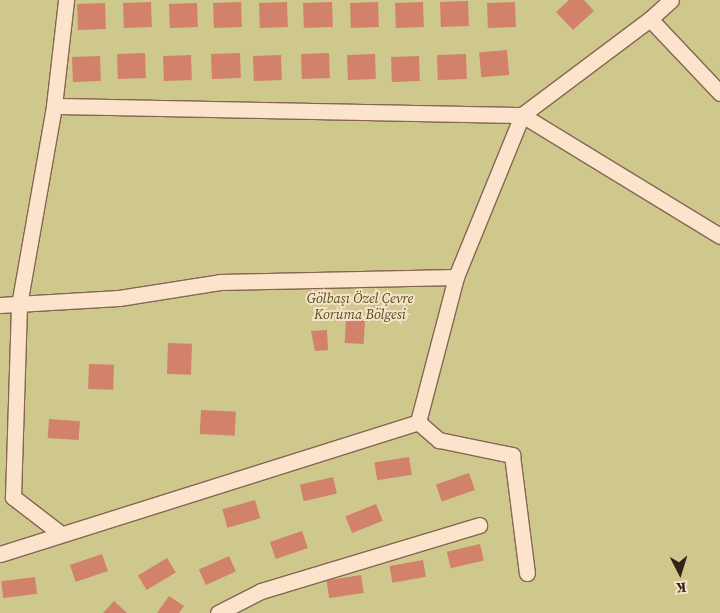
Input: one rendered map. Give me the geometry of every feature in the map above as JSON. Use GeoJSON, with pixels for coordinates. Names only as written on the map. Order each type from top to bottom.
{"type":"FeatureCollection","features":[{"type":"Feature","properties":{"kind":"street"},"geometry":{"type":"LineString","coordinates":[[61,534],[13,497],[20,304],[54,106],[66,0]]}},
{"type":"Feature","properties":{"kind":"street"},"geometry":{"type":"LineString","coordinates":[[418,422],[456,277],[522,115],[650,19],[671,0]]}},
{"type":"Feature","properties":{"kind":"street"},"geometry":{"type":"LineString","coordinates":[[650,19],[720,93]]}},
{"type":"Feature","properties":{"kind":"street"},"geometry":{"type":"LineString","coordinates":[[54,106],[522,115],[720,236]]}},
{"type":"Feature","properties":{"kind":"street"},"geometry":{"type":"LineString","coordinates":[[0,305],[119,298],[220,282],[456,277]]}},
{"type":"Feature","properties":{"kind":"street"},"geometry":{"type":"LineString","coordinates":[[0,554],[418,422]]}},
{"type":"Feature","properties":{"kind":"street"},"geometry":{"type":"LineString","coordinates":[[418,422],[439,440],[512,455],[527,574]]}},
{"type":"Feature","properties":{"kind":"street"},"geometry":{"type":"LineString","coordinates":[[218,613],[260,591],[479,525]]}},
{"type":"Feature","properties":{"kind":"green space","name":"Gölbaşı Özel Çevre Koruma Bölgesi"},"geometry":{"type":"Polygon","coordinates":[[[0,0],[720,0],[720,613],[0,613],[0,0]]]}},
{"type":"Feature","properties":{"kind":"building"},"geometry":{"type":"Polygon","coordinates":[[[569,0],[584,0],[594,11],[573,30],[556,12],[569,0]]]}},
{"type":"Feature","properties":{"kind":"building"},"geometry":{"type":"Polygon","coordinates":[[[468,1],[469,26],[441,27],[440,2],[468,1]]]}},
{"type":"Feature","properties":{"kind":"building"},"geometry":{"type":"Polygon","coordinates":[[[151,2],[152,27],[124,28],[123,3],[151,2]]]}},
{"type":"Feature","properties":{"kind":"building"},"geometry":{"type":"Polygon","coordinates":[[[241,2],[242,27],[214,28],[213,3],[241,2]]]}},
{"type":"Feature","properties":{"kind":"building"},"geometry":{"type":"Polygon","coordinates":[[[287,2],[288,27],[260,28],[259,3],[287,2]]]}},
{"type":"Feature","properties":{"kind":"building"},"geometry":{"type":"Polygon","coordinates":[[[332,2],[333,27],[304,28],[303,3],[332,2]]]}},
{"type":"Feature","properties":{"kind":"building"},"geometry":{"type":"Polygon","coordinates":[[[378,2],[379,27],[351,28],[350,3],[378,2]]]}},
{"type":"Feature","properties":{"kind":"building"},"geometry":{"type":"Polygon","coordinates":[[[423,2],[424,27],[396,28],[395,3],[423,2]]]}},
{"type":"Feature","properties":{"kind":"building"},"geometry":{"type":"Polygon","coordinates":[[[515,2],[516,27],[488,28],[487,3],[515,2]]]}},
{"type":"Feature","properties":{"kind":"building"},"geometry":{"type":"Polygon","coordinates":[[[105,3],[106,29],[78,30],[77,4],[105,3]]]}},
{"type":"Feature","properties":{"kind":"building"},"geometry":{"type":"Polygon","coordinates":[[[197,3],[198,27],[170,28],[169,4],[197,3]]]}},
{"type":"Feature","properties":{"kind":"building"},"geometry":{"type":"Polygon","coordinates":[[[507,50],[509,75],[481,77],[479,52],[507,50]]]}},
{"type":"Feature","properties":{"kind":"building"},"geometry":{"type":"Polygon","coordinates":[[[145,53],[146,78],[118,79],[117,54],[145,53]]]}},
{"type":"Feature","properties":{"kind":"building"},"geometry":{"type":"Polygon","coordinates":[[[240,53],[241,78],[212,79],[211,54],[240,53]]]}},
{"type":"Feature","properties":{"kind":"building"},"geometry":{"type":"Polygon","coordinates":[[[329,53],[330,78],[302,79],[301,54],[329,53]]]}},
{"type":"Feature","properties":{"kind":"building"},"geometry":{"type":"Polygon","coordinates":[[[375,54],[376,79],[348,80],[347,55],[375,54]]]}},
{"type":"Feature","properties":{"kind":"building"},"geometry":{"type":"Polygon","coordinates":[[[466,54],[467,79],[438,80],[437,55],[466,54]]]}},
{"type":"Feature","properties":{"kind":"building"},"geometry":{"type":"Polygon","coordinates":[[[191,55],[192,80],[164,81],[163,56],[191,55]]]}},
{"type":"Feature","properties":{"kind":"building"},"geometry":{"type":"Polygon","coordinates":[[[281,55],[282,80],[254,81],[253,56],[281,55]]]}},
{"type":"Feature","properties":{"kind":"building"},"geometry":{"type":"Polygon","coordinates":[[[100,56],[101,81],[73,82],[72,57],[100,56]]]}},
{"type":"Feature","properties":{"kind":"building"},"geometry":{"type":"Polygon","coordinates":[[[419,56],[420,81],[392,82],[391,57],[419,56]]]}},
{"type":"Feature","properties":{"kind":"building"},"geometry":{"type":"Polygon","coordinates":[[[346,318],[365,319],[364,344],[345,343],[346,318]]]}},
{"type":"Feature","properties":{"kind":"building"},"geometry":{"type":"Polygon","coordinates":[[[327,330],[328,350],[315,351],[311,331],[327,330]]]}},
{"type":"Feature","properties":{"kind":"building"},"geometry":{"type":"Polygon","coordinates":[[[168,343],[192,344],[191,375],[167,374],[168,343]]]}},
{"type":"Feature","properties":{"kind":"building"},"geometry":{"type":"Polygon","coordinates":[[[89,364],[114,365],[113,390],[88,389],[89,364]]]}},
{"type":"Feature","properties":{"kind":"building"},"geometry":{"type":"Polygon","coordinates":[[[201,410],[236,412],[235,436],[200,434],[201,410]]]}},
{"type":"Feature","properties":{"kind":"building"},"geometry":{"type":"Polygon","coordinates":[[[49,419],[80,421],[79,440],[48,438],[49,419]]]}},
{"type":"Feature","properties":{"kind":"building"},"geometry":{"type":"Polygon","coordinates":[[[409,457],[412,475],[377,480],[374,462],[409,457]]]}},
{"type":"Feature","properties":{"kind":"building"},"geometry":{"type":"Polygon","coordinates":[[[469,473],[475,490],[442,501],[436,484],[469,473]]]}},
{"type":"Feature","properties":{"kind":"building"},"geometry":{"type":"Polygon","coordinates":[[[333,477],[337,494],[304,501],[300,485],[333,477]]]}},
{"type":"Feature","properties":{"kind":"building"},"geometry":{"type":"Polygon","coordinates":[[[255,500],[260,518],[228,528],[222,509],[255,500]]]}},
{"type":"Feature","properties":{"kind":"building"},"geometry":{"type":"Polygon","coordinates":[[[376,504],[383,521],[352,533],[345,516],[376,504]]]}},
{"type":"Feature","properties":{"kind":"building"},"geometry":{"type":"Polygon","coordinates":[[[302,531],[308,548],[276,559],[270,542],[302,531]]]}},
{"type":"Feature","properties":{"kind":"building"},"geometry":{"type":"Polygon","coordinates":[[[480,544],[484,561],[451,568],[447,552],[480,544]]]}},
{"type":"Feature","properties":{"kind":"building"},"geometry":{"type":"Polygon","coordinates":[[[102,554],[108,571],[76,582],[70,565],[102,554]]]}},
{"type":"Feature","properties":{"kind":"building"},"geometry":{"type":"Polygon","coordinates":[[[229,556],[236,572],[206,585],[199,569],[229,556]]]}},
{"type":"Feature","properties":{"kind":"building"},"geometry":{"type":"Polygon","coordinates":[[[167,558],[176,573],[147,590],[138,576],[167,558]]]}},
{"type":"Feature","properties":{"kind":"building"},"geometry":{"type":"Polygon","coordinates":[[[423,560],[426,577],[392,583],[390,566],[423,560]]]}},
{"type":"Feature","properties":{"kind":"building"},"geometry":{"type":"Polygon","coordinates":[[[361,575],[364,593],[329,598],[326,580],[361,575]]]}},
{"type":"Feature","properties":{"kind":"building"},"geometry":{"type":"Polygon","coordinates":[[[35,577],[37,594],[3,598],[1,581],[35,577]]]}},
{"type":"Feature","properties":{"kind":"building"},"geometry":{"type":"Polygon","coordinates":[[[169,596],[184,606],[179,613],[157,613],[169,596]]]}},
{"type":"Feature","properties":{"kind":"building"},"geometry":{"type":"Polygon","coordinates":[[[114,601],[127,613],[103,613],[114,601]]]}}]}
